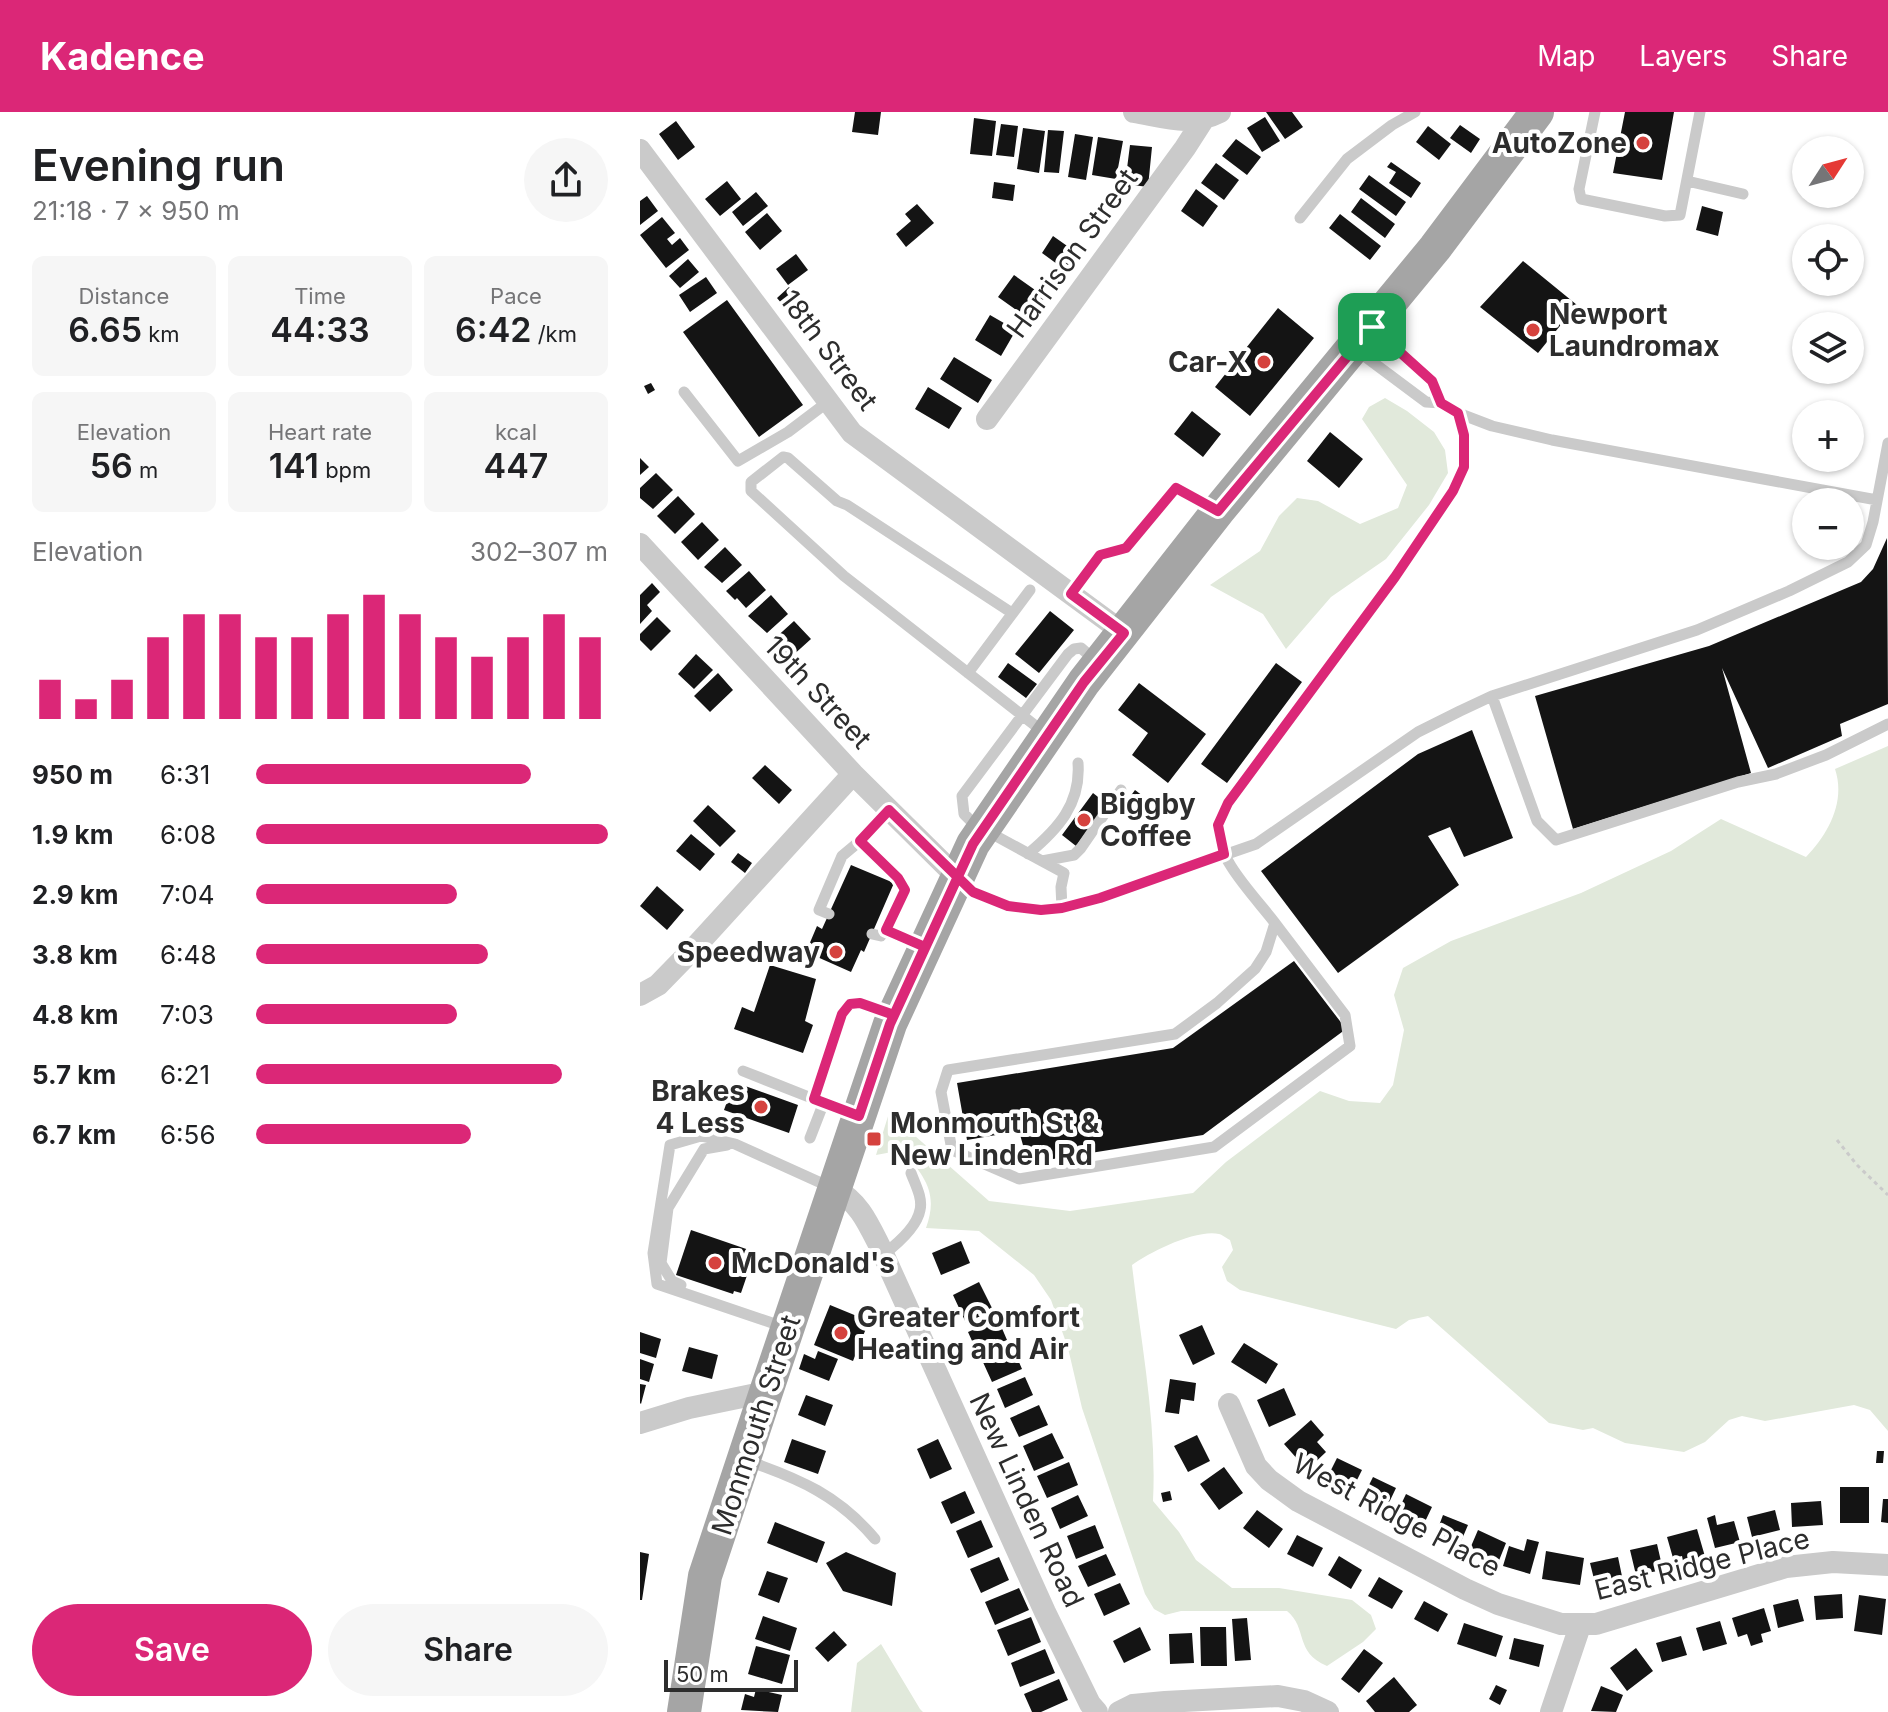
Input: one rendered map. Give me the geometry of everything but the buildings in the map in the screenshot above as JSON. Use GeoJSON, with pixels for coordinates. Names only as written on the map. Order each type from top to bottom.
{"type":"FeatureCollection","features":[{"type":"Feature","properties":{"kind":"main road","name":"Monmouth Street"},"geometry":{"type":"LineString","coordinates":[[684,1712],[705,1576],[894,1015],[957,877],[1035,725],[1099,664],[1286,427],[1363,338],[1467,207],[1529,114]]}},
{"type":"Feature","properties":{"kind":"main road"},"geometry":{"type":"LineString","coordinates":[[1286,427],[1290,402],[1386,282],[1417,268]]}},
{"type":"Feature","properties":{"kind":"street"},"geometry":{"type":"LineString","coordinates":[[1134,112],[1181,121],[1212,116]]}},
{"type":"Feature","properties":{"kind":"street","name":"Harrison Street"},"geometry":{"type":"LineString","coordinates":[[987,419],[1185,148],[1212,116]]}},
{"type":"Feature","properties":{"kind":"street","name":"18th Street"},"geometry":{"type":"LineString","coordinates":[[640,150],[852,433],[1124,633]]}},
{"type":"Feature","properties":{"kind":"street","name":"19th Street"},"geometry":{"type":"LineString","coordinates":[[640,544],[853,774],[957,877]]}},
{"type":"Feature","properties":{"kind":"street"},"geometry":{"type":"LineString","coordinates":[[640,995],[658,985],[687,956],[853,774]]}},
{"type":"Feature","properties":{"kind":"street","name":"New Linden Road"},"geometry":{"type":"LineString","coordinates":[[835,1189],[850,1197],[857,1206],[884,1254],[1045,1612],[1090,1704],[1097,1712]]}},
{"type":"Feature","properties":{"kind":"street"},"geometry":{"type":"LineString","coordinates":[[640,1423],[689,1408],[766,1392]]}},
{"type":"Feature","properties":{"kind":"street","name":"West Ridge Place"},"geometry":{"type":"LineString","coordinates":[[1229,1404],[1256,1466],[1269,1480],[1308,1507],[1498,1604],[1561,1624],[1580,1626]]}},
{"type":"Feature","properties":{"kind":"street","name":"East Ridge Place"},"geometry":{"type":"LineString","coordinates":[[1580,1626],[1596,1624],[1786,1567],[1833,1562],[1888,1565]]}},
{"type":"Feature","properties":{"kind":"street"},"geometry":{"type":"LineString","coordinates":[[1551,1712],[1580,1626]]}},
{"type":"Feature","properties":{"kind":"street"},"geometry":{"type":"LineString","coordinates":[[1119,1712],[1133,1705],[1278,1696],[1304,1701],[1328,1712]]}},
{"type":"Feature","properties":{"kind":"lane"},"geometry":{"type":"LineString","coordinates":[[1300,218],[1347,159],[1415,112]]}},
{"type":"Feature","properties":{"kind":"lane"},"geometry":{"type":"LineString","coordinates":[[1595,112],[1579,189],[1581,199],[1665,216],[1680,215],[1700,112]]}},
{"type":"Feature","properties":{"kind":"lane"},"geometry":{"type":"LineString","coordinates":[[1687,181],[1743,194]]}},
{"type":"Feature","properties":{"kind":"lane"},"geometry":{"type":"LineString","coordinates":[[1363,338],[1426,402],[1441,403],[1492,426],[1552,440],[1877,500]]}},
{"type":"Feature","properties":{"kind":"lane"},"geometry":{"type":"LineString","coordinates":[[1363,338],[1432,381],[1441,403]]}},
{"type":"Feature","properties":{"kind":"lane"},"geometry":{"type":"LineString","coordinates":[[684,392],[738,461],[788,432],[829,401]]}},
{"type":"Feature","properties":{"kind":"lane"},"geometry":{"type":"LineString","coordinates":[[1275,923],[1266,952],[1255,969],[1217,1003],[1175,1034],[948,1070],[941,1092],[952,1150],[1019,1179],[1214,1147],[1350,1046],[1345,1015],[1275,923],[1242,882],[1224,854],[1218,825],[1228,803],[1395,577],[1453,491],[1464,467],[1464,435],[1458,413]]}},
{"type":"Feature","properties":{"kind":"lane"},"geometry":{"type":"LineString","coordinates":[[957,877],[973,892],[1008,906],[1041,910],[1062,908],[1100,898],[1256,844],[1418,732],[1492,696],[1697,630],[1841,566],[1866,545],[1888,443]]}},
{"type":"Feature","properties":{"kind":"lane"},"geometry":{"type":"LineString","coordinates":[[1012,613],[837,501],[788,458],[783,457],[751,482],[751,491],[844,576],[1035,725]]}},
{"type":"Feature","properties":{"kind":"lane"},"geometry":{"type":"LineString","coordinates":[[1071,594],[1100,555],[1126,548],[1176,488],[1218,511]]}},
{"type":"Feature","properties":{"kind":"lane"},"geometry":{"type":"LineString","coordinates":[[968,673],[1030,590]]}},
{"type":"Feature","properties":{"kind":"lane"},"geometry":{"type":"LineString","coordinates":[[1492,696],[1537,821],[1556,840],[1727,785],[1776,774],[1826,755],[1888,724]]}},
{"type":"Feature","properties":{"kind":"lane"},"geometry":{"type":"LineString","coordinates":[[1028,854],[1052,834],[1077,795],[1080,784],[1078,763]]}},
{"type":"Feature","properties":{"kind":"lane"},"geometry":{"type":"LineString","coordinates":[[1042,861],[1074,855],[1121,790]]}},
{"type":"Feature","properties":{"kind":"lane"},"geometry":{"type":"LineString","coordinates":[[829,914],[819,910],[835,887],[842,856],[889,810]]}},
{"type":"Feature","properties":{"kind":"lane"},"geometry":{"type":"LineString","coordinates":[[983,828],[1064,873],[1062,908]]}},
{"type":"Feature","properties":{"kind":"lane"},"geometry":{"type":"LineString","coordinates":[[860,841],[898,878],[905,890],[888,911],[886,930],[881,936],[872,934]]}},
{"type":"Feature","properties":{"kind":"lane"},"geometry":{"type":"LineString","coordinates":[[886,930],[925,947]]}},
{"type":"Feature","properties":{"kind":"lane"},"geometry":{"type":"LineString","coordinates":[[810,1138],[842,1014],[850,1004],[860,1003],[894,1015]]}},
{"type":"Feature","properties":{"kind":"lane"},"geometry":{"type":"LineString","coordinates":[[743,1071],[859,1116]]}},
{"type":"Feature","properties":{"kind":"lane"},"geometry":{"type":"LineString","coordinates":[[788,1328],[657,1284],[653,1253],[670,1145],[701,1136],[735,1144],[835,1189]]}},
{"type":"Feature","properties":{"kind":"lane"},"geometry":{"type":"LineString","coordinates":[[735,1144],[704,1149],[668,1208],[661,1263],[672,1281],[726,1300],[739,1312]]}},
{"type":"Feature","properties":{"kind":"lane"},"geometry":{"type":"LineString","coordinates":[[884,1254],[915,1222],[921,1209],[911,1173]]}},
{"type":"Feature","properties":{"kind":"lane"},"geometry":{"type":"LineString","coordinates":[[744,1460],[814,1486],[861,1521],[875,1539]]}},
{"type":"Feature","properties":{"kind":"path"},"geometry":{"type":"LineString","coordinates":[[1837,1140],[1888,1195]]}},
{"type":"Feature","properties":{"kind":"shaded area"},"geometry":{"type":"Polygon","coordinates":[[[1385,398],[1434,432],[1445,450],[1448,473],[1429,505],[1386,559],[1331,597],[1286,649],[1263,614],[1210,585],[1260,551],[1279,516],[1297,498],[1318,501],[1360,524],[1398,508],[1407,485],[1362,419],[1369,407],[1385,398]]]}},
{"type":"Feature","properties":{"kind":"shaded area"},"geometry":{"type":"Polygon","coordinates":[[[1888,746],[1888,1431],[1870,1410],[1854,1405],[1765,1421],[1742,1416],[1729,1420],[1705,1442],[1684,1452],[1625,1443],[1593,1428],[1583,1430],[1549,1423],[1428,1316],[1409,1320],[1396,1329],[1240,1290],[1227,1281],[1222,1267],[1233,1250],[1230,1240],[1219,1234],[1198,1235],[1161,1248],[1132,1265],[1153,1442],[1153,1501],[1179,1532],[1196,1560],[1232,1588],[1279,1588],[1352,1600],[1371,1615],[1376,1629],[1363,1642],[1327,1666],[1310,1654],[1287,1611],[1181,1611],[1165,1615],[1154,1609],[1145,1594],[1082,1408],[1068,1348],[1051,1300],[1034,1275],[979,1231],[926,1228],[930,1215],[930,1195],[917,1169],[903,1150],[876,1155],[889,1113],[989,1201],[1070,1211],[1193,1193],[1226,1162],[1320,1091],[1349,1101],[1380,1103],[1393,1085],[1404,1030],[1394,995],[1403,968],[1451,941],[1581,893],[1671,851],[1721,819],[1806,857],[1833,817],[1838,793],[1835,769],[1888,746]]]}},
{"type":"Feature","properties":{"kind":"shaded area"},"geometry":{"type":"Polygon","coordinates":[[[881,1644],[923,1712],[851,1712],[857,1663],[881,1644]]]}},
{"type":"Feature","properties":{"kind":"place","name":"AutoZone"},"geometry":{"type":"Point","coordinates":[1643,143]}},
{"type":"Feature","properties":{"kind":"place","name":"Newport Laundromax"},"geometry":{"type":"Point","coordinates":[1533,330]}},
{"type":"Feature","properties":{"kind":"place","name":"Car-X"},"geometry":{"type":"Point","coordinates":[1264,362]}},
{"type":"Feature","properties":{"kind":"place","name":"Biggby Coffee"},"geometry":{"type":"Point","coordinates":[1084,820]}},
{"type":"Feature","properties":{"kind":"place","name":"Speedway"},"geometry":{"type":"Point","coordinates":[836,952]}},
{"type":"Feature","properties":{"kind":"place","name":"Brakes 4 Less"},"geometry":{"type":"Point","coordinates":[761,1107]}},
{"type":"Feature","properties":{"kind":"place","name":"Monmouth St & New Linden Rd"},"geometry":{"type":"Point","coordinates":[874,1139]}},
{"type":"Feature","properties":{"kind":"place","name":"McDonald's"},"geometry":{"type":"Point","coordinates":[715,1263]}},
{"type":"Feature","properties":{"kind":"place","name":"Greater Comfort Heating and Air"},"geometry":{"type":"Point","coordinates":[841,1333]}},
{"type":"Feature","properties":{"kind":"route"},"geometry":{"type":"LineString","coordinates":[[1372,327],[1218,511],[1176,488],[1126,548],[1100,555],[1071,594],[1124,633],[1084,682],[973,844],[957,877],[890,1024],[859,1116],[814,1099],[842,1014],[850,1004],[860,1003],[894,1015],[925,947],[886,930],[905,890],[898,878],[860,841],[889,810],[957,877],[973,892],[1008,906],[1041,910],[1062,908],[1100,898],[1224,854],[1218,825],[1228,803],[1395,577],[1453,491],[1464,467],[1464,435],[1458,413],[1441,403],[1432,381],[1372,327]]}}]}
